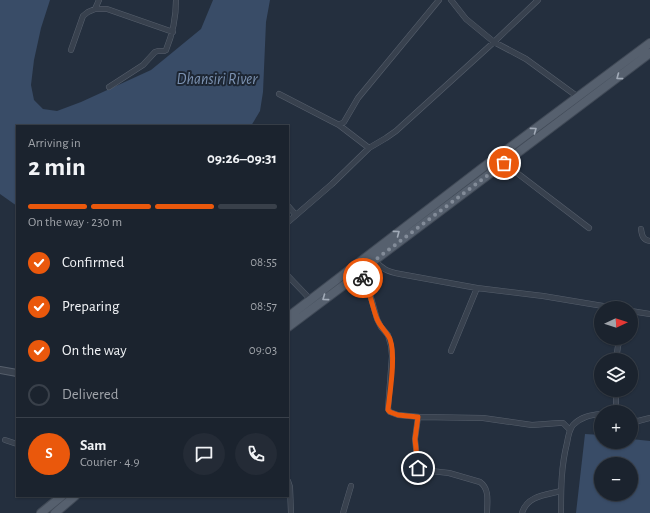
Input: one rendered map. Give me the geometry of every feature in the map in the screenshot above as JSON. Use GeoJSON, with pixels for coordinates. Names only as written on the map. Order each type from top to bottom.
{"type":"FeatureCollection","features":[{"type":"Feature","properties":{"kind":"main road"},"geometry":{"type":"LineString","coordinates":[[289,315],[474,174],[650,43]]}},
{"type":"Feature","properties":{"kind":"main road"},"geometry":{"type":"LineString","coordinates":[[289,326],[650,53]]}},
{"type":"Feature","properties":{"kind":"main road"},"geometry":{"type":"LineString","coordinates":[[41,513],[61,497]]}},
{"type":"Feature","properties":{"kind":"main road"},"geometry":{"type":"LineString","coordinates":[[55,513],[74,497]]}},
{"type":"Feature","properties":{"kind":"street"},"geometry":{"type":"LineString","coordinates":[[95,9],[99,0]]}},
{"type":"Feature","properties":{"kind":"street"},"geometry":{"type":"LineString","coordinates":[[109,86],[136,71],[155,52],[164,51],[167,47],[172,32],[176,15],[176,0]]}},
{"type":"Feature","properties":{"kind":"street"},"geometry":{"type":"LineString","coordinates":[[339,125],[344,122],[358,98],[439,0]]}},
{"type":"Feature","properties":{"kind":"street"},"geometry":{"type":"LineString","coordinates":[[451,0],[466,19],[494,42],[526,59],[578,97]]}},
{"type":"Feature","properties":{"kind":"street"},"geometry":{"type":"LineString","coordinates":[[289,221],[295,214],[332,184],[369,148],[396,131],[538,0]]}},
{"type":"Feature","properties":{"kind":"street"},"geometry":{"type":"LineString","coordinates":[[71,50],[83,16],[95,9],[107,9],[172,32]]}},
{"type":"Feature","properties":{"kind":"street"},"geometry":{"type":"LineString","coordinates":[[279,94],[339,125],[369,148]]}},
{"type":"Feature","properties":{"kind":"street"},"geometry":{"type":"LineString","coordinates":[[504,163],[589,228]]}},
{"type":"Feature","properties":{"kind":"street"},"geometry":{"type":"LineString","coordinates":[[289,207],[295,214]]}},
{"type":"Feature","properties":{"kind":"street"},"geometry":{"type":"LineString","coordinates":[[641,229],[643,238],[650,241]]}},
{"type":"Feature","properties":{"kind":"street"},"geometry":{"type":"LineString","coordinates":[[375,260],[388,271],[477,288],[543,296],[594,304]]}},
{"type":"Feature","properties":{"kind":"street"},"geometry":{"type":"LineString","coordinates":[[360,273],[368,287],[380,327],[388,335],[392,346],[388,410],[390,412],[398,415],[418,417],[483,418],[532,425],[563,423],[570,430]]}},
{"type":"Feature","properties":{"kind":"street"},"geometry":{"type":"LineString","coordinates":[[289,277],[310,299]]}},
{"type":"Feature","properties":{"kind":"street"},"geometry":{"type":"LineString","coordinates":[[451,351],[477,288]]}},
{"type":"Feature","properties":{"kind":"street"},"geometry":{"type":"LineString","coordinates":[[638,312],[650,314]]}},
{"type":"Feature","properties":{"kind":"street"},"geometry":{"type":"LineString","coordinates":[[0,370],[16,373]]}},
{"type":"Feature","properties":{"kind":"street"},"geometry":{"type":"LineString","coordinates":[[561,513],[560,480],[563,458],[570,430],[585,416],[594,415]]}},
{"type":"Feature","properties":{"kind":"street"},"geometry":{"type":"LineString","coordinates":[[418,417],[415,439],[418,468],[422,470],[449,473],[480,482],[485,485],[487,490],[487,513]]}},
{"type":"Feature","properties":{"kind":"street"},"geometry":{"type":"LineString","coordinates":[[638,421],[650,418]]}},
{"type":"Feature","properties":{"kind":"street"},"geometry":{"type":"LineString","coordinates":[[5,440],[16,444]]}},
{"type":"Feature","properties":{"kind":"street"},"geometry":{"type":"LineString","coordinates":[[289,484],[291,513]]}},
{"type":"Feature","properties":{"kind":"street"},"geometry":{"type":"LineString","coordinates":[[343,513],[351,486]]}},
{"type":"Feature","properties":{"kind":"street"},"geometry":{"type":"LineString","coordinates":[[522,513],[524,507],[533,498],[561,491]]}},
{"type":"Feature","properties":{"kind":"water","name":"Dhansiri River"},"geometry":{"type":"Polygon","coordinates":[[[0,0],[50,0],[41,28],[34,60],[31,85],[34,100],[43,109],[57,111],[81,102],[151,70],[201,29],[213,0],[270,0],[266,22],[263,92],[260,111],[252,125],[16,125],[16,205],[0,194],[0,0]]]}},
{"type":"Feature","properties":{"kind":"water"},"geometry":{"type":"Polygon","coordinates":[[[585,434],[594,435],[594,449],[638,449],[638,440],[650,441],[650,513],[576,513],[585,434]]]}},
{"type":"Feature","properties":{"kind":"way so far"},"geometry":{"type":"LineString","coordinates":[[363,278],[360,273],[375,260],[504,163]]}},
{"type":"Feature","properties":{"kind":"route"},"geometry":{"type":"LineString","coordinates":[[363,278],[368,287],[380,327],[388,335],[392,346],[388,410],[398,415],[418,417],[415,439],[418,468]]}}]}
